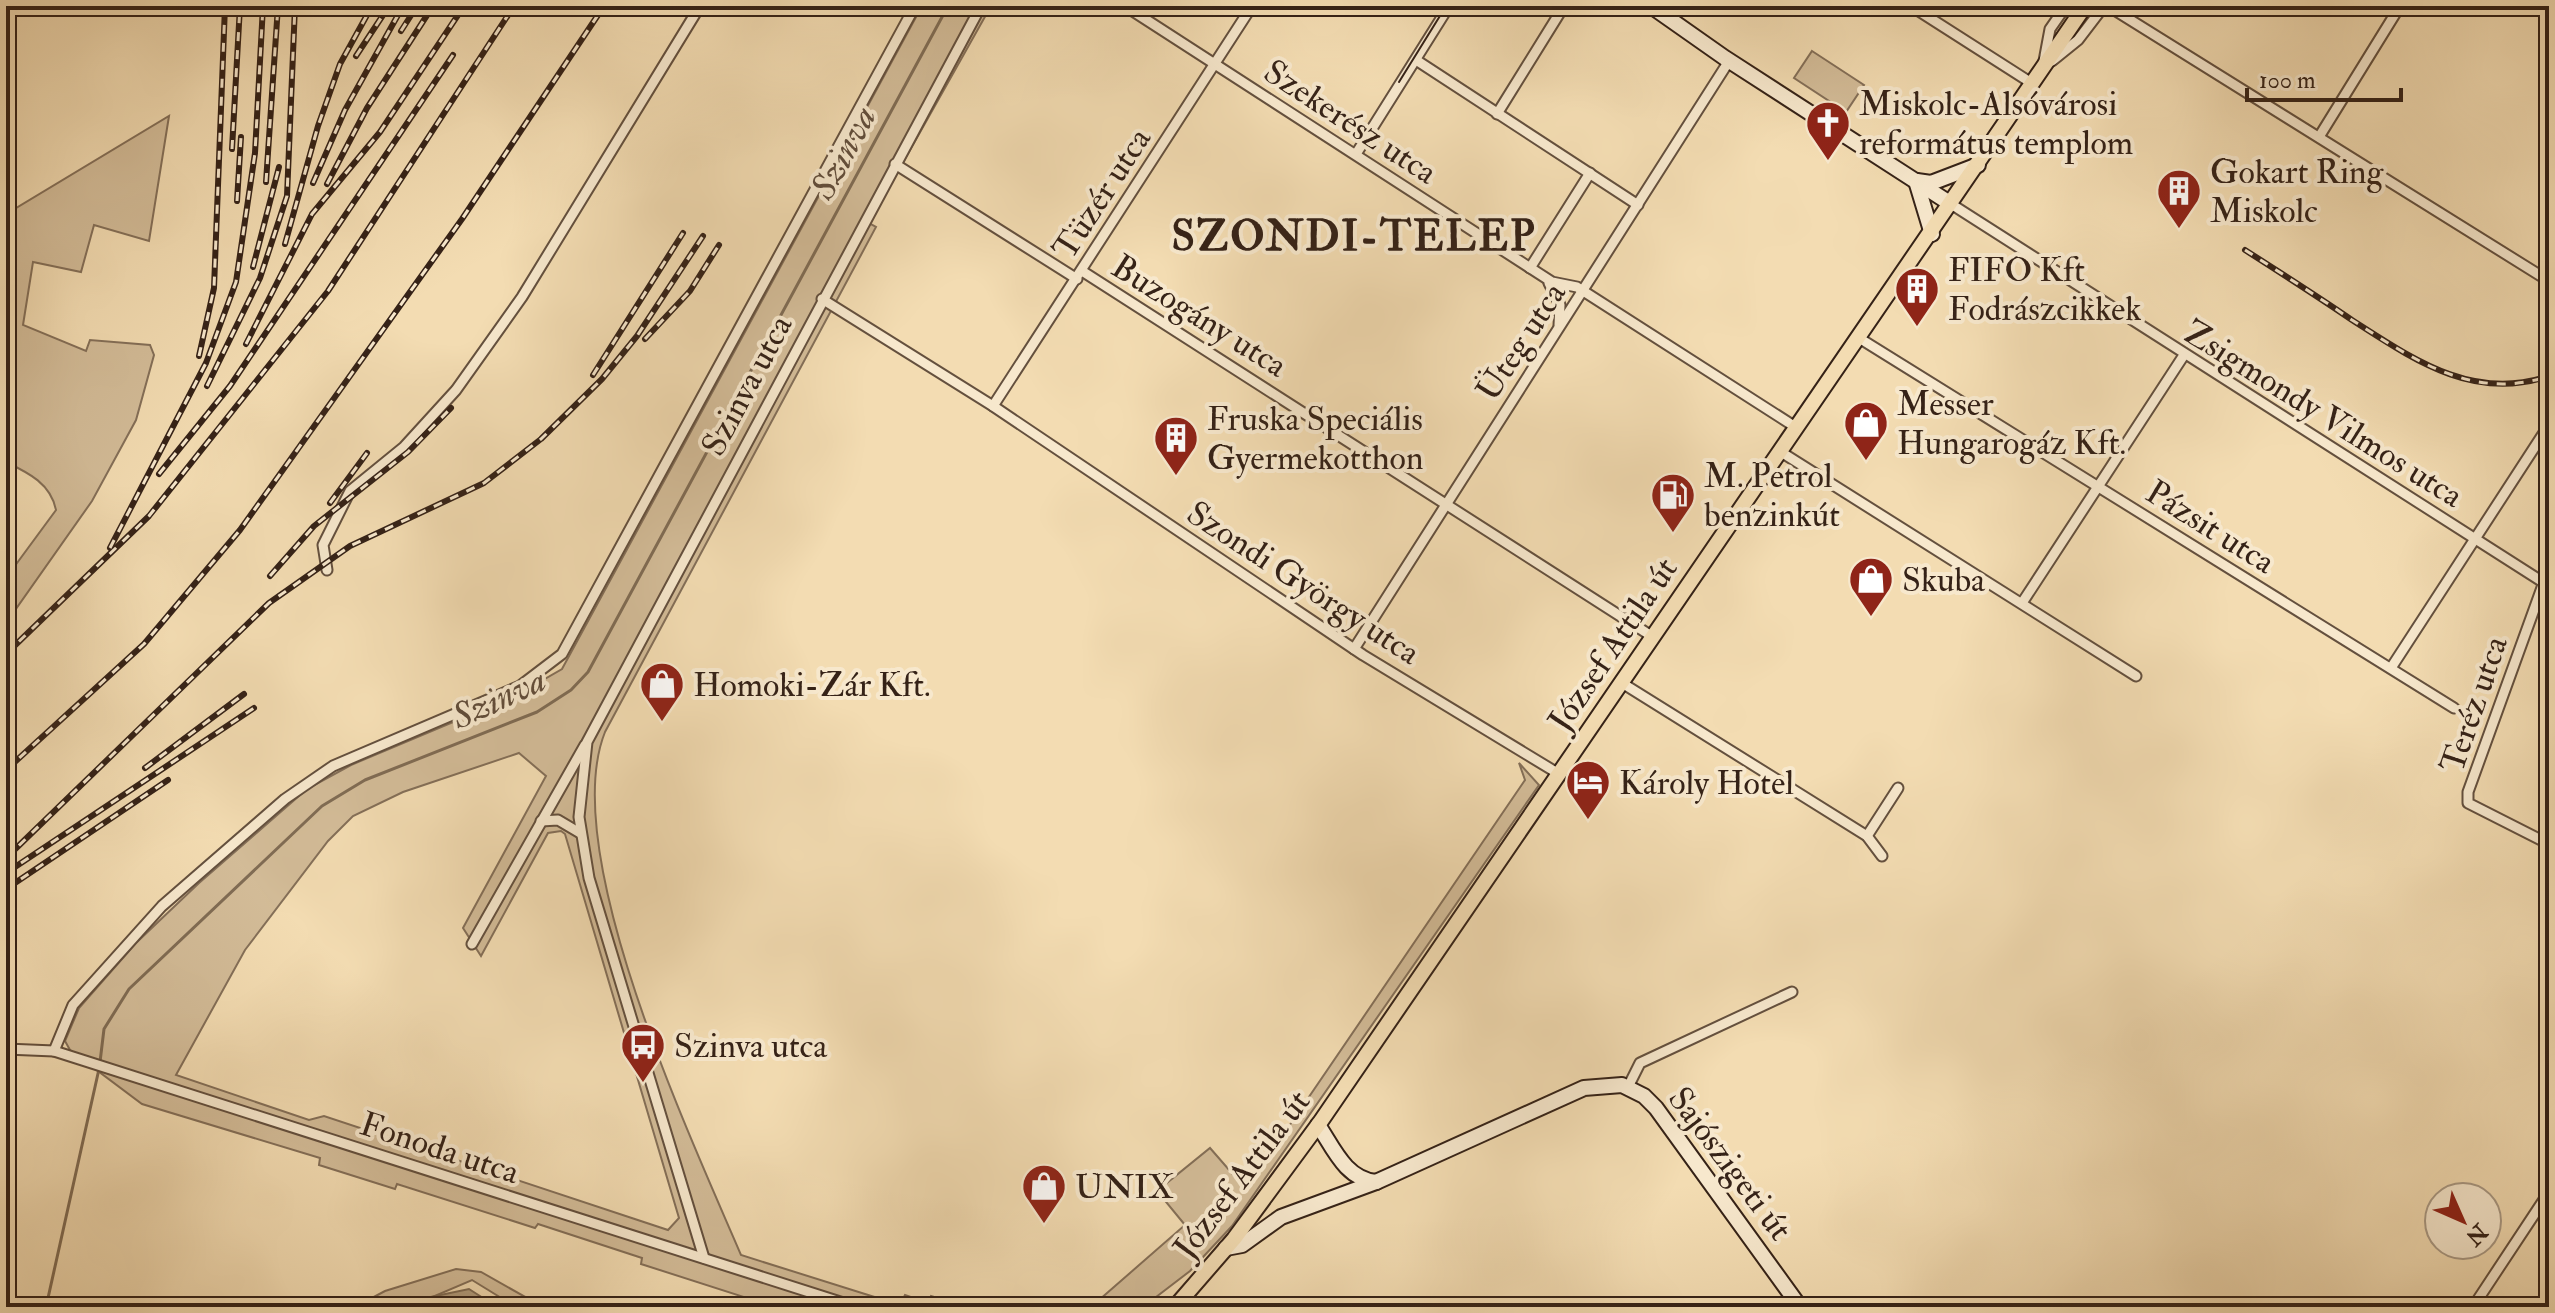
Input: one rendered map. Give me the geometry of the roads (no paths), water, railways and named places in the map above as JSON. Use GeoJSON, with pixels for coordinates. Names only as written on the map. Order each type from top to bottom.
{"type":"FeatureCollection","features":[{"type":"Feature","properties":{"kind":"main road"},"geometry":{"type":"LineString","coordinates":[[1641,6],[1674,24]]}},
{"type":"Feature","properties":{"kind":"main road"},"geometry":{"type":"LineString","coordinates":[[1651,6],[1729,61],[1951,204]]}},
{"type":"Feature","properties":{"kind":"main road","name":"József Attila út"},"geometry":{"type":"LineString","coordinates":[[1181,1303],[1318,1125],[1932,234],[2085,6]]}},
{"type":"Feature","properties":{"kind":"main road"},"geometry":{"type":"LineString","coordinates":[[1916,181],[1931,183],[1978,165]]}},
{"type":"Feature","properties":{"kind":"main road"},"geometry":{"type":"LineString","coordinates":[[1916,181],[1932,234]]}},
{"type":"Feature","properties":{"kind":"main road","name":"Sajószigeti út"},"geometry":{"type":"LineString","coordinates":[[1226,1248],[1242,1245],[1271,1223],[1328,1198],[1376,1182],[1572,1092],[1603,1084],[1628,1087],[1656,1108],[1800,1307]]}},
{"type":"Feature","properties":{"kind":"main road"},"geometry":{"type":"LineString","coordinates":[[1318,1125],[1345,1166],[1364,1179],[1376,1182]]}},
{"type":"Feature","properties":{"kind":"main road"},"geometry":{"type":"LineString","coordinates":[[1328,1198],[1342,1183],[1345,1166]]}},
{"type":"Feature","properties":{"kind":"street"},"geometry":{"type":"LineString","coordinates":[[327,570],[323,545],[350,491],[414,439],[456,390],[522,297],[700,6]]}},
{"type":"Feature","properties":{"kind":"street","name":"Szinva utca"},"geometry":{"type":"LineString","coordinates":[[54,1051],[73,1005],[162,906],[285,799],[333,766],[520,686],[554,662],[568,645],[915,6]]}},
{"type":"Feature","properties":{"kind":"street","name":"Szinva utca"},"geometry":{"type":"LineString","coordinates":[[704,1258],[589,878],[580,833],[580,779],[587,742],[981,6]]}},
{"type":"Feature","properties":{"kind":"street","name":"Szekerész utca"},"geometry":{"type":"LineString","coordinates":[[1125,6],[1540,275],[1559,286],[1583,291],[1797,428]]}},
{"type":"Feature","properties":{"kind":"street","name":"Tüzér utca"},"geometry":{"type":"LineString","coordinates":[[993,406],[1252,6]]}},
{"type":"Feature","properties":{"kind":"street"},"geometry":{"type":"LineString","coordinates":[[1356,154],[1449,6]]}},
{"type":"Feature","properties":{"kind":"street"},"geometry":{"type":"LineString","coordinates":[[1497,114],[1564,6]]}},
{"type":"Feature","properties":{"kind":"street"},"geometry":{"type":"LineString","coordinates":[[1911,6],[2033,84]]}},
{"type":"Feature","properties":{"kind":"street"},"geometry":{"type":"LineString","coordinates":[[2043,68],[2050,29],[2066,6]]}},
{"type":"Feature","properties":{"kind":"street"},"geometry":{"type":"LineString","coordinates":[[2043,68],[2078,40],[2106,6],[2549,281]]}},
{"type":"Feature","properties":{"kind":"street"},"geometry":{"type":"LineString","coordinates":[[2319,137],[2400,6]]}},
{"type":"Feature","properties":{"kind":"street"},"geometry":{"type":"LineString","coordinates":[[1416,60],[1638,205]]}},
{"type":"Feature","properties":{"kind":"street","name":"Üteg utca"},"geometry":{"type":"LineString","coordinates":[[1354,649],[1729,61]]}},
{"type":"Feature","properties":{"kind":"street","name":"Buzogány utca"},"geometry":{"type":"LineString","coordinates":[[895,164],[1447,503],[1653,637]]}},
{"type":"Feature","properties":{"kind":"street"},"geometry":{"type":"LineString","coordinates":[[1530,268],[1590,173]]}},
{"type":"Feature","properties":{"kind":"street","name":"Zsigmondy Vilmos utca"},"geometry":{"type":"LineString","coordinates":[[1951,204],[2546,584]]}},
{"type":"Feature","properties":{"kind":"street","name":"Szekerész utca"},"geometry":{"type":"LineString","coordinates":[[1540,275],[1552,287],[1560,305],[1560,318],[1554,335]]}},
{"type":"Feature","properties":{"kind":"street","name":"Szondi György utca"},"geometry":{"type":"LineString","coordinates":[[822,299],[993,406],[1354,649],[1559,774]]}},
{"type":"Feature","properties":{"kind":"street","name":"Pázsit utca"},"geometry":{"type":"LineString","coordinates":[[1859,338],[2454,708]]}},
{"type":"Feature","properties":{"kind":"street"},"geometry":{"type":"LineString","coordinates":[[2022,603],[2184,355]]}},
{"type":"Feature","properties":{"kind":"street"},"geometry":{"type":"LineString","coordinates":[[2391,668],[2549,425]]}},
{"type":"Feature","properties":{"kind":"street"},"geometry":{"type":"LineString","coordinates":[[1781,452],[2136,676]]}},
{"type":"Feature","properties":{"kind":"street","name":"Teréz utca"},"geometry":{"type":"LineString","coordinates":[[2546,584],[2468,792],[2468,803],[2549,844]]}},
{"type":"Feature","properties":{"kind":"street"},"geometry":{"type":"LineString","coordinates":[[1622,683],[1867,836],[1882,856]]}},
{"type":"Feature","properties":{"kind":"street"},"geometry":{"type":"LineString","coordinates":[[472,944],[587,742]]}},
{"type":"Feature","properties":{"kind":"street"},"geometry":{"type":"LineString","coordinates":[[1867,836],[1898,788]]}},
{"type":"Feature","properties":{"kind":"street"},"geometry":{"type":"LineString","coordinates":[[541,821],[558,820],[580,833]]}},
{"type":"Feature","properties":{"kind":"street"},"geometry":{"type":"LineString","coordinates":[[1628,1087],[1640,1063],[1792,992]]}},
{"type":"Feature","properties":{"kind":"street","name":"Fonoda utca"},"geometry":{"type":"LineString","coordinates":[[6,1049],[54,1051],[856,1307]]}},
{"type":"Feature","properties":{"kind":"street"},"geometry":{"type":"LineString","coordinates":[[2473,1307],[2549,1192]]}},
{"type":"Feature","properties":{"kind":"waterway","name":"Szinva"},"geometry":{"type":"LineString","coordinates":[[100,1062],[104,1029],[129,989],[322,806],[365,780],[537,712],[571,690],[588,672],[948,6]]}},
{"type":"Feature","properties":{"kind":"waterway","name":"Szinva"},"geometry":{"type":"LineString","coordinates":[[46,1307],[99,1069]]}},
{"type":"Feature","properties":{"kind":"tram line"},"geometry":{"type":"LineString","coordinates":[[1399,82],[1443,11]]}},
{"type":"Feature","properties":{"kind":"railway"},"geometry":{"type":"LineString","coordinates":[[199,356],[214,288],[225,6]]}},
{"type":"Feature","properties":{"kind":"railway"},"geometry":{"type":"LineString","coordinates":[[232,149],[240,6]]}},
{"type":"Feature","properties":{"kind":"railway"},"geometry":{"type":"LineString","coordinates":[[110,548],[206,363],[236,282],[255,153],[263,6]]}},
{"type":"Feature","properties":{"kind":"railway"},"geometry":{"type":"LineString","coordinates":[[266,182],[278,6]]}},
{"type":"Feature","properties":{"kind":"railway"},"geometry":{"type":"LineString","coordinates":[[207,386],[260,278],[287,196],[295,6]]}},
{"type":"Feature","properties":{"kind":"railway"},"geometry":{"type":"LineString","coordinates":[[285,244],[318,126],[340,64],[372,6]]}},
{"type":"Feature","properties":{"kind":"railway"},"geometry":{"type":"LineString","coordinates":[[356,56],[389,6]]}},
{"type":"Feature","properties":{"kind":"railway"},"geometry":{"type":"LineString","coordinates":[[313,183],[345,110],[403,6]]}},
{"type":"Feature","properties":{"kind":"railway"},"geometry":{"type":"LineString","coordinates":[[401,31],[417,6]]}},
{"type":"Feature","properties":{"kind":"railway"},"geometry":{"type":"LineString","coordinates":[[327,184],[367,108],[433,6]]}},
{"type":"Feature","properties":{"kind":"railway"},"geometry":{"type":"LineString","coordinates":[[246,344],[312,214],[380,132],[464,6]]}},
{"type":"Feature","properties":{"kind":"railway"},"geometry":{"type":"LineString","coordinates":[[6,654],[149,516],[328,291],[514,6]]}},
{"type":"Feature","properties":{"kind":"railway"},"geometry":{"type":"LineString","coordinates":[[6,770],[144,644],[240,530],[462,219],[604,6]]}},
{"type":"Feature","properties":{"kind":"railway"},"geometry":{"type":"LineString","coordinates":[[159,474],[230,386],[453,55]]}},
{"type":"Feature","properties":{"kind":"railway"},"geometry":{"type":"LineString","coordinates":[[237,201],[241,137]]}},
{"type":"Feature","properties":{"kind":"railway"},"geometry":{"type":"LineString","coordinates":[[253,267],[279,167]]}},
{"type":"Feature","properties":{"kind":"railway"},"geometry":{"type":"LineString","coordinates":[[593,375],[683,233]]}},
{"type":"Feature","properties":{"kind":"railway"},"geometry":{"type":"LineString","coordinates":[[6,858],[269,603],[350,546],[484,483],[541,439],[602,379],[637,336],[703,236]]}},
{"type":"Feature","properties":{"kind":"railway"},"geometry":{"type":"LineString","coordinates":[[645,339],[690,291],[719,245]]}},
{"type":"Feature","properties":{"kind":"railway"},"geometry":{"type":"LineString","coordinates":[[2245,250],[2398,349],[2445,372],[2495,384],[2521,383],[2549,376]]}},
{"type":"Feature","properties":{"kind":"railway"},"geometry":{"type":"LineString","coordinates":[[270,576],[314,526],[408,452],[451,408]]}},
{"type":"Feature","properties":{"kind":"railway"},"geometry":{"type":"LineString","coordinates":[[330,503],[367,453]]}},
{"type":"Feature","properties":{"kind":"railway"},"geometry":{"type":"LineString","coordinates":[[145,768],[244,694]]}},
{"type":"Feature","properties":{"kind":"railway"},"geometry":{"type":"LineString","coordinates":[[6,873],[254,708]]}},
{"type":"Feature","properties":{"kind":"railway"},"geometry":{"type":"LineString","coordinates":[[6,889],[168,780]]}},
{"type":"Feature","properties":{"kind":"place","name":"Miskolc-Alsóvárosi református templom"},"geometry":{"type":"Point","coordinates":[1828,162]}},
{"type":"Feature","properties":{"kind":"place","name":"Gokart Ring Miskolc"},"geometry":{"type":"Point","coordinates":[2179,230]}},
{"type":"Feature","properties":{"kind":"place","name":"FIFO Kft Fodrászcikkek"},"geometry":{"type":"Point","coordinates":[1917,328]}},
{"type":"Feature","properties":{"kind":"place","name":"Messer Hungarogáz Kft."},"geometry":{"type":"Point","coordinates":[1866,462]}},
{"type":"Feature","properties":{"kind":"place","name":"Fruska Speciális Gyermekotthon"},"geometry":{"type":"Point","coordinates":[1176,477]}},
{"type":"Feature","properties":{"kind":"place","name":"M. Petrol benzinkút"},"geometry":{"type":"Point","coordinates":[1673,534]}},
{"type":"Feature","properties":{"kind":"place","name":"Skuba"},"geometry":{"type":"Point","coordinates":[1871,618]}},
{"type":"Feature","properties":{"kind":"place","name":"Homoki-Zár Kft."},"geometry":{"type":"Point","coordinates":[662,723]}},
{"type":"Feature","properties":{"kind":"place","name":"Károly Hotel"},"geometry":{"type":"Point","coordinates":[1588,821]}},
{"type":"Feature","properties":{"kind":"place","name":"Szinva utca"},"geometry":{"type":"Point","coordinates":[643,1084]}},
{"type":"Feature","properties":{"kind":"place","name":"UNIX"},"geometry":{"type":"Point","coordinates":[1044,1225]}},
{"type":"Feature","properties":{"kind":"district","name":"SZONDI-TELEP"},"geometry":{"type":"Point","coordinates":[1354,235]}}]}
